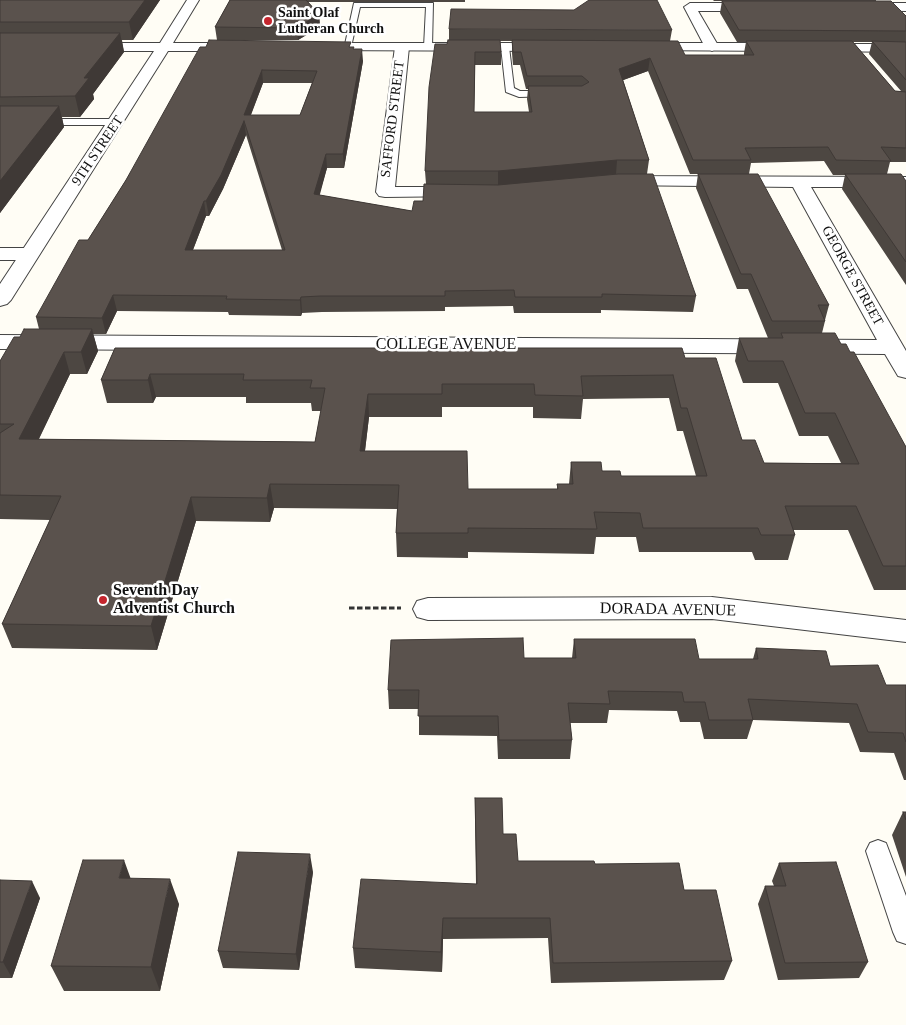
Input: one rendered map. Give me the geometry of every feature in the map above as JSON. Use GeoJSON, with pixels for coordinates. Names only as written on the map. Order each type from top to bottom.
{"type":"FeatureCollection","features":[{"type":"Feature","properties":{"kind":"street","name":"9TH STREET"},"geometry":{"type":"LineString","coordinates":[[0,300],[28,254],[117,122],[193,0]]}},
{"type":"Feature","properties":{"kind":"street"},"geometry":{"type":"LineString","coordinates":[[712,47],[690,7],[769,7]]}},
{"type":"Feature","properties":{"kind":"street"},"geometry":{"type":"LineString","coordinates":[[847,7],[906,7]]}},
{"type":"Feature","properties":{"kind":"street"},"geometry":{"type":"LineString","coordinates":[[70,46],[258,47]]}},
{"type":"Feature","properties":{"kind":"street"},"geometry":{"type":"LineString","coordinates":[[297,47],[564,47]]}},
{"type":"Feature","properties":{"kind":"street","name":"SAFFORD STREET"},"geometry":{"type":"LineString","coordinates":[[402,47],[384,192],[479,192]]}},
{"type":"Feature","properties":{"kind":"street"},"geometry":{"type":"LineString","coordinates":[[633,47],[906,48]]}},
{"type":"Feature","properties":{"kind":"street"},"geometry":{"type":"LineString","coordinates":[[854,48],[866,63]]}},
{"type":"Feature","properties":{"kind":"street","name":"GEORGE STREET"},"geometry":{"type":"LineString","coordinates":[[799,181],[906,371]]}},
{"type":"Feature","properties":{"kind":"street"},"geometry":{"type":"LineString","coordinates":[[606,182],[906,182]]}},
{"type":"Feature","properties":{"kind":"street"},"geometry":{"type":"LineString","coordinates":[[0,254],[28,254]]}},
{"type":"Feature","properties":{"kind":"street","name":"COLLEGE AVENUE"},"geometry":{"type":"LineString","coordinates":[[0,342],[892,347]]}},
{"type":"Feature","properties":{"kind":"street","name":"DORADA AVENUE"},"geometry":{"type":"LineString","coordinates":[[428,609],[712,608],[906,631]]}},
{"type":"Feature","properties":{"kind":"lane"},"geometry":{"type":"LineString","coordinates":[[347,47],[357,5],[430,5],[428,47]]}},
{"type":"Feature","properties":{"kind":"lane"},"geometry":{"type":"LineString","coordinates":[[504,47],[509,90],[519,94],[563,94]]}},
{"type":"Feature","properties":{"kind":"lane"},"geometry":{"type":"LineString","coordinates":[[0,122],[117,122]]}},
{"type":"Feature","properties":{"kind":"lane"},"geometry":{"type":"LineString","coordinates":[[878,851],[906,932]]}},
{"type":"Feature","properties":{"kind":"path"},"geometry":{"type":"LineString","coordinates":[[349,608],[428,609]]}},
{"type":"Feature","properties":{"kind":"building"},"geometry":{"type":"Polygon","coordinates":[[[0,0],[145,0],[129,22],[0,22],[0,0]]]}},
{"type":"Feature","properties":{"kind":"building"},"geometry":{"type":"Polygon","coordinates":[[[230,0],[306,0],[319,14],[297,28],[215,27],[230,0]]]}},
{"type":"Feature","properties":{"kind":"building"},"geometry":{"type":"Polygon","coordinates":[[[589,0],[657,0],[672,30],[449,29],[451,9],[574,10],[589,0]]]}},
{"type":"Feature","properties":{"kind":"building"},"geometry":{"type":"Polygon","coordinates":[[[722,1],[891,1],[906,16],[906,31],[739,30],[722,1]]]}},
{"type":"Feature","properties":{"kind":"building"},"geometry":{"type":"Polygon","coordinates":[[[0,33],[120,33],[84,78],[89,78],[75,96],[0,97],[0,33]]]}},
{"type":"Feature","properties":{"kind":"building"},"geometry":{"type":"Polygon","coordinates":[[[209,40],[351,42],[349,47],[362,49],[343,154],[326,154],[314,194],[412,211],[414,201],[423,201],[424,184],[498,185],[618,174],[653,174],[696,296],[602,294],[602,297],[515,297],[514,290],[445,291],[445,296],[320,296],[301,297],[300,300],[226,299],[227,296],[113,295],[102,318],[36,317],[79,240],[88,240],[126,180],[200,47],[206,47],[209,40]],[[262,70],[244,115],[300,115],[317,71],[262,70]],[[244,121],[221,175],[206,201],[204,201],[185,250],[285,250],[244,121]]]}},
{"type":"Feature","properties":{"kind":"building"},"geometry":{"type":"Polygon","coordinates":[[[448,40],[500,40],[501,52],[475,52],[474,112],[532,112],[528,86],[582,86],[589,82],[582,76],[527,76],[521,52],[513,52],[512,40],[678,41],[685,55],[754,55],[746,41],[852,41],[895,91],[906,92],[906,148],[881,147],[891,161],[836,160],[828,147],[745,148],[751,160],[693,160],[650,58],[619,69],[649,160],[617,160],[498,171],[425,171],[429,87],[435,44],[447,44],[448,40]]]}},
{"type":"Feature","properties":{"kind":"building"},"geometry":{"type":"Polygon","coordinates":[[[872,41],[906,42],[906,80],[872,41]]]}},
{"type":"Feature","properties":{"kind":"building"},"geometry":{"type":"Polygon","coordinates":[[[0,106],[59,106],[0,181],[0,106]]]}},
{"type":"Feature","properties":{"kind":"building"},"geometry":{"type":"Polygon","coordinates":[[[698,174],[758,174],[829,305],[818,305],[825,321],[772,321],[751,274],[741,274],[698,174]]]}},
{"type":"Feature","properties":{"kind":"building"},"geometry":{"type":"Polygon","coordinates":[[[845,174],[901,174],[906,181],[906,262],[845,174]]]}},
{"type":"Feature","properties":{"kind":"building"},"geometry":{"type":"Polygon","coordinates":[[[24,329],[92,329],[81,352],[64,352],[19,439],[315,442],[325,388],[310,388],[312,380],[243,380],[244,374],[150,374],[148,380],[101,380],[115,348],[682,348],[685,358],[716,358],[742,440],[755,440],[764,463],[859,464],[835,413],[805,413],[783,361],[748,361],[739,338],[783,338],[781,333],[835,333],[841,344],[846,344],[850,352],[854,352],[906,447],[906,566],[883,566],[856,506],[785,506],[795,535],[761,535],[758,528],[643,528],[640,513],[594,512],[597,529],[468,528],[468,533],[396,533],[399,485],[270,484],[267,498],[191,497],[151,626],[2,624],[61,496],[0,495],[0,433],[14,424],[0,424],[0,361],[14,337],[20,337],[24,329]],[[673,375],[581,376],[583,396],[535,395],[534,384],[442,384],[442,394],[368,394],[360,451],[467,451],[468,489],[558,489],[557,484],[573,484],[571,462],[601,462],[602,471],[620,471],[621,476],[707,476],[687,408],[681,408],[673,375]]]}},
{"type":"Feature","properties":{"kind":"building"},"geometry":{"type":"Polygon","coordinates":[[[523,638],[524,658],[576,658],[574,639],[695,639],[699,659],[758,659],[756,648],[826,651],[830,666],[878,665],[886,685],[906,685],[906,742],[903,733],[868,732],[857,704],[748,699],[753,720],[709,720],[705,702],[684,702],[682,692],[608,691],[610,704],[568,703],[572,740],[499,740],[498,716],[418,716],[419,690],[388,690],[391,640],[523,638]]]}},
{"type":"Feature","properties":{"kind":"building"},"geometry":{"type":"Polygon","coordinates":[[[475,798],[502,798],[503,834],[516,834],[518,861],[594,861],[595,864],[679,863],[684,890],[716,890],[732,961],[553,963],[550,918],[443,918],[441,952],[353,948],[361,879],[477,884],[475,798]]]}},
{"type":"Feature","properties":{"kind":"building"},"geometry":{"type":"Polygon","coordinates":[[[238,852],[310,854],[296,954],[218,951],[238,852]]]}},
{"type":"Feature","properties":{"kind":"building"},"geometry":{"type":"Polygon","coordinates":[[[83,860],[124,860],[119,878],[170,879],[151,967],[51,966],[83,860]]]}},
{"type":"Feature","properties":{"kind":"building"},"geometry":{"type":"Polygon","coordinates":[[[836,862],[868,962],[785,963],[765,886],[786,886],[779,863],[836,862]]]}},
{"type":"Feature","properties":{"kind":"building"},"geometry":{"type":"Polygon","coordinates":[[[0,880],[32,881],[3,962],[0,962],[0,880]]]}},
{"type":"Feature","properties":{"kind":"place","name":"Saint Olaf Lutheran Church"},"geometry":{"type":"Point","coordinates":[268,21]}},
{"type":"Feature","properties":{"kind":"place","name":"Seventh Day Adventist Church"},"geometry":{"type":"Point","coordinates":[103,600]}}]}
